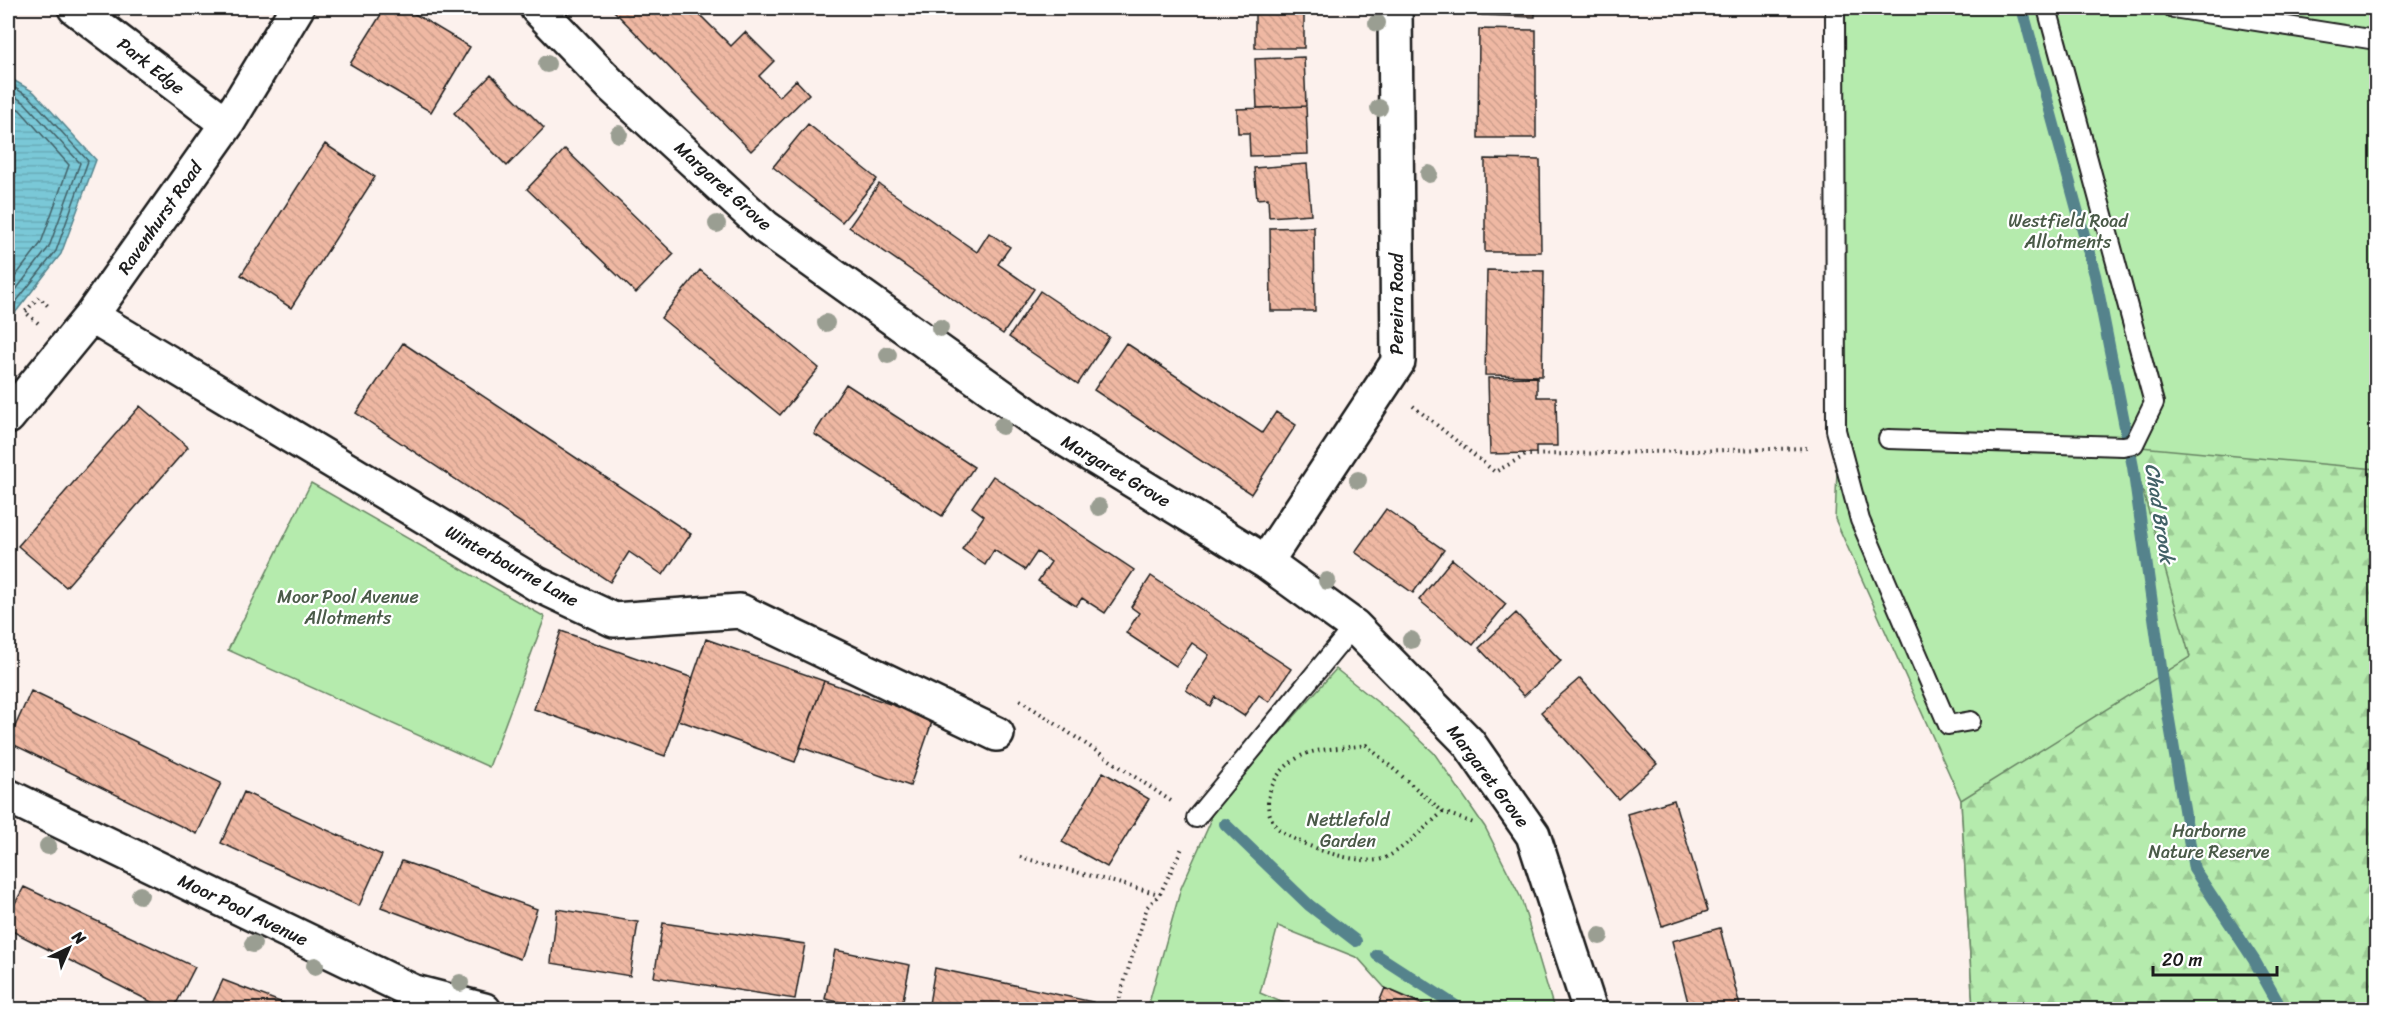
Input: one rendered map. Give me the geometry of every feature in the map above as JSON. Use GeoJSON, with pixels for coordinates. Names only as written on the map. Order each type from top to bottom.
{"type":"FeatureCollection","features":[{"type":"Feature","properties":{"kind":"street","name":"Park Edge"},"geometry":{"type":"LineString","coordinates":[[75,8],[227,124]]}},
{"type":"Feature","properties":{"kind":"street","name":"Ravenhurst Road"},"geometry":{"type":"LineString","coordinates":[[8,417],[91,316],[227,124],[297,8]]}},
{"type":"Feature","properties":{"kind":"street","name":"Margaret Grove"},"geometry":{"type":"LineString","coordinates":[[537,8],[612,86],[765,227],[1042,425],[1266,562],[1354,626],[1468,742],[1533,835],[1590,1010]]}},
{"type":"Feature","properties":{"kind":"street","name":"Pereira Road"},"geometry":{"type":"LineString","coordinates":[[1266,562],[1398,362],[1395,8]]}},
{"type":"Feature","properties":{"kind":"street","name":"Winterbourne Lane"},"geometry":{"type":"LineString","coordinates":[[91,316],[537,584],[614,620],[740,611],[997,734]]}},
{"type":"Feature","properties":{"kind":"street","name":"Moor Pool Avenue"},"geometry":{"type":"LineString","coordinates":[[8,796],[414,992],[484,1010]]}},
{"type":"Feature","properties":{"kind":"lane"},"geometry":{"type":"LineString","coordinates":[[1835,8],[1836,430],[1860,520],[1948,725],[1971,721]]}},
{"type":"Feature","properties":{"kind":"lane"},"geometry":{"type":"LineString","coordinates":[[1888,439],[2128,445],[2154,403],[2047,8]]}},
{"type":"Feature","properties":{"kind":"lane"},"geometry":{"type":"LineString","coordinates":[[2173,8],[2376,40]]}},
{"type":"Feature","properties":{"kind":"lane"},"geometry":{"type":"LineString","coordinates":[[1196,818],[1354,626]]}},
{"type":"Feature","properties":{"kind":"path"},"geometry":{"type":"LineString","coordinates":[[1385,382],[1495,472],[1526,455],[1840,446]]}},
{"type":"Feature","properties":{"kind":"path"},"geometry":{"type":"LineString","coordinates":[[997,734],[1015,697],[1196,818],[1160,894],[1147,907],[1116,1010]]}},
{"type":"Feature","properties":{"kind":"path"},"geometry":{"type":"LineString","coordinates":[[1443,812],[1382,860],[1354,860],[1287,836],[1275,825],[1268,808],[1271,784],[1285,767],[1304,754],[1366,745],[1443,812],[1485,827],[1533,835]]}},
{"type":"Feature","properties":{"kind":"path"},"geometry":{"type":"LineString","coordinates":[[1020,857],[1160,894]]}},
{"type":"Feature","properties":{"kind":"green space","name":"Westfield Road Allotments"},"geometry":{"type":"Polygon","coordinates":[[[1845,8],[2376,8],[2376,1009],[1973,1009],[1961,800],[1835,519],[1842,350],[1845,8]]]}},
{"type":"Feature","properties":{"kind":"green space","name":"Harborne Nature Reserve"},"geometry":{"type":"Polygon","coordinates":[[[2130,446],[2376,469],[2376,1009],[1973,1009],[1961,800],[2190,657],[2130,446]]]}},
{"type":"Feature","properties":{"kind":"green space","name":"Moor Pool Avenue Allotments"},"geometry":{"type":"Polygon","coordinates":[[[311,483],[545,617],[489,767],[228,650],[311,483]]]}},
{"type":"Feature","properties":{"kind":"green space","name":"Nettlefold Garden"},"geometry":{"type":"Polygon","coordinates":[[[1336,669],[1395,716],[1434,753],[1485,827],[1521,898],[1554,1009],[1425,1009],[1426,1005],[1385,988],[1358,958],[1278,926],[1260,993],[1298,1009],[1147,1010],[1181,888],[1210,823],[1212,810],[1336,669]]]}},
{"type":"Feature","properties":{"kind":"water"},"geometry":{"type":"Polygon","coordinates":[[[8,77],[34,92],[96,160],[61,254],[8,322],[8,77]]]}},
{"type":"Feature","properties":{"kind":"building"},"geometry":{"type":"Polygon","coordinates":[[[385,8],[405,8],[470,47],[431,112],[350,64],[385,8]]]}},
{"type":"Feature","properties":{"kind":"building"},"geometry":{"type":"Polygon","coordinates":[[[611,8],[693,8],[731,46],[745,32],[774,61],[759,76],[779,97],[796,80],[809,94],[751,151],[611,8]]]}},
{"type":"Feature","properties":{"kind":"building"},"geometry":{"type":"Polygon","coordinates":[[[1255,8],[1304,8],[1304,48],[1255,48],[1255,8]]]}},
{"type":"Feature","properties":{"kind":"building"},"geometry":{"type":"Polygon","coordinates":[[[1483,8],[1535,8],[1535,17],[1482,15],[1483,8]]]}},
{"type":"Feature","properties":{"kind":"building"},"geometry":{"type":"Polygon","coordinates":[[[1479,29],[1536,30],[1536,138],[1478,138],[1479,29]]]}},
{"type":"Feature","properties":{"kind":"building"},"geometry":{"type":"Polygon","coordinates":[[[1304,57],[1306,106],[1257,108],[1255,59],[1304,57]]]}},
{"type":"Feature","properties":{"kind":"building"},"geometry":{"type":"Polygon","coordinates":[[[491,75],[544,128],[507,166],[454,113],[491,75]]]}},
{"type":"Feature","properties":{"kind":"building"},"geometry":{"type":"Polygon","coordinates":[[[1306,106],[1308,154],[1250,156],[1249,133],[1238,133],[1237,109],[1306,106]]]}},
{"type":"Feature","properties":{"kind":"building"},"geometry":{"type":"Polygon","coordinates":[[[808,124],[877,179],[842,222],[773,167],[808,124]]]}},
{"type":"Feature","properties":{"kind":"building"},"geometry":{"type":"Polygon","coordinates":[[[325,144],[375,177],[291,308],[241,275],[325,144]]]}},
{"type":"Feature","properties":{"kind":"building"},"geometry":{"type":"Polygon","coordinates":[[[565,149],[674,254],[636,293],[527,189],[565,149]]]}},
{"type":"Feature","properties":{"kind":"building"},"geometry":{"type":"Polygon","coordinates":[[[1485,159],[1540,160],[1541,252],[1485,252],[1485,159]]]}},
{"type":"Feature","properties":{"kind":"building"},"geometry":{"type":"Polygon","coordinates":[[[1307,164],[1311,214],[1269,217],[1268,198],[1257,199],[1254,168],[1307,164]]]}},
{"type":"Feature","properties":{"kind":"building"},"geometry":{"type":"Polygon","coordinates":[[[879,184],[977,252],[989,233],[1010,247],[998,264],[1034,289],[1003,334],[849,227],[879,184]]]}},
{"type":"Feature","properties":{"kind":"building"},"geometry":{"type":"Polygon","coordinates":[[[1314,227],[1315,311],[1271,311],[1270,228],[1314,227]]]}},
{"type":"Feature","properties":{"kind":"building"},"geometry":{"type":"Polygon","coordinates":[[[700,270],[819,368],[780,415],[661,318],[700,270]]]}},
{"type":"Feature","properties":{"kind":"building"},"geometry":{"type":"Polygon","coordinates":[[[1487,270],[1544,271],[1542,376],[1485,375],[1487,270]]]}},
{"type":"Feature","properties":{"kind":"building"},"geometry":{"type":"Polygon","coordinates":[[[1040,291],[1109,337],[1078,384],[1009,337],[1040,291]]]}},
{"type":"Feature","properties":{"kind":"building"},"geometry":{"type":"Polygon","coordinates":[[[403,343],[691,534],[663,575],[629,552],[610,582],[356,413],[403,343]]]}},
{"type":"Feature","properties":{"kind":"building"},"geometry":{"type":"Polygon","coordinates":[[[1126,343],[1262,433],[1276,412],[1296,425],[1251,494],[1094,390],[1126,343]]]}},
{"type":"Feature","properties":{"kind":"building"},"geometry":{"type":"Polygon","coordinates":[[[1537,377],[1537,397],[1556,397],[1557,446],[1536,446],[1536,453],[1490,454],[1488,378],[1537,377]]]}},
{"type":"Feature","properties":{"kind":"building"},"geometry":{"type":"Polygon","coordinates":[[[846,384],[974,467],[942,516],[814,434],[846,384]]]}},
{"type":"Feature","properties":{"kind":"building"},"geometry":{"type":"Polygon","coordinates":[[[140,406],[188,447],[66,587],[18,546],[140,406]]]}},
{"type":"Feature","properties":{"kind":"building"},"geometry":{"type":"Polygon","coordinates":[[[993,476],[1134,570],[1105,613],[1082,598],[1076,606],[1038,581],[1051,562],[1037,552],[1025,570],[994,550],[985,565],[962,549],[984,516],[972,507],[993,476]]]}},
{"type":"Feature","properties":{"kind":"building"},"geometry":{"type":"Polygon","coordinates":[[[1386,509],[1444,550],[1413,593],[1355,552],[1386,509]]]}},
{"type":"Feature","properties":{"kind":"building"},"geometry":{"type":"Polygon","coordinates":[[[1452,559],[1506,604],[1473,645],[1419,600],[1452,559]]]}},
{"type":"Feature","properties":{"kind":"building"},"geometry":{"type":"Polygon","coordinates":[[[1151,576],[1291,669],[1269,702],[1259,695],[1244,716],[1215,697],[1210,706],[1186,690],[1209,655],[1192,643],[1176,666],[1126,633],[1139,613],[1131,607],[1151,576]]]}},
{"type":"Feature","properties":{"kind":"building"},"geometry":{"type":"Polygon","coordinates":[[[1516,613],[1561,661],[1524,696],[1479,648],[1516,613]]]}},
{"type":"Feature","properties":{"kind":"building"},"geometry":{"type":"Polygon","coordinates":[[[561,631],[693,678],[665,756],[534,709],[561,631]]]}},
{"type":"Feature","properties":{"kind":"building"},"geometry":{"type":"Polygon","coordinates":[[[706,639],[824,681],[795,762],[678,720],[706,639]]]}},
{"type":"Feature","properties":{"kind":"building"},"geometry":{"type":"Polygon","coordinates":[[[1580,678],[1657,764],[1618,799],[1541,712],[1580,678]]]}},
{"type":"Feature","properties":{"kind":"building"},"geometry":{"type":"Polygon","coordinates":[[[824,681],[933,719],[910,786],[800,747],[824,681]]]}},
{"type":"Feature","properties":{"kind":"building"},"geometry":{"type":"Polygon","coordinates":[[[31,691],[221,783],[197,834],[8,742],[31,691]]]}},
{"type":"Feature","properties":{"kind":"building"},"geometry":{"type":"Polygon","coordinates":[[[1103,772],[1149,799],[1107,867],[1062,842],[1103,772]]]}},
{"type":"Feature","properties":{"kind":"building"},"geometry":{"type":"Polygon","coordinates":[[[244,792],[382,855],[359,906],[221,843],[244,792]]]}},
{"type":"Feature","properties":{"kind":"building"},"geometry":{"type":"Polygon","coordinates":[[[1674,800],[1708,911],[1662,926],[1627,814],[1674,800]]]}},
{"type":"Feature","properties":{"kind":"building"},"geometry":{"type":"Polygon","coordinates":[[[402,861],[537,909],[520,959],[381,907],[402,861]]]}},
{"type":"Feature","properties":{"kind":"building"},"geometry":{"type":"Polygon","coordinates":[[[24,887],[195,967],[173,1010],[167,1010],[8,929],[8,916],[24,887]]]}},
{"type":"Feature","properties":{"kind":"building"},"geometry":{"type":"Polygon","coordinates":[[[557,909],[638,922],[630,976],[551,963],[557,909]]]}},
{"type":"Feature","properties":{"kind":"building"},"geometry":{"type":"Polygon","coordinates":[[[663,923],[805,944],[795,999],[654,977],[663,923]]]}},
{"type":"Feature","properties":{"kind":"building"},"geometry":{"type":"Polygon","coordinates":[[[1720,928],[1741,1010],[1690,1010],[1672,941],[1720,928]]]}},
{"type":"Feature","properties":{"kind":"building"},"geometry":{"type":"Polygon","coordinates":[[[835,950],[910,965],[901,1010],[876,1010],[825,999],[835,950]]]}},
{"type":"Feature","properties":{"kind":"building"},"geometry":{"type":"Polygon","coordinates":[[[935,968],[1093,1002],[1092,1010],[928,1010],[935,968]]]}},
{"type":"Feature","properties":{"kind":"building"},"geometry":{"type":"Polygon","coordinates":[[[223,980],[301,1010],[209,1010],[223,980]]]}},
{"type":"Feature","properties":{"kind":"building"},"geometry":{"type":"Polygon","coordinates":[[[1385,988],[1426,1006],[1425,1010],[1376,1010],[1385,988]]]}},
{"type":"Feature","properties":{"kind":"waterway","name":"Chad Brook"},"geometry":{"type":"LineString","coordinates":[[2022,8],[2095,275],[2133,467],[2165,696],[2194,869],[2254,960],[2282,1010]]}},
{"type":"Feature","properties":{"kind":"waterway"},"geometry":{"type":"LineString","coordinates":[[1225,824],[1309,905],[1356,941]]}},
{"type":"Feature","properties":{"kind":"waterway"},"geometry":{"type":"LineString","coordinates":[[1377,955],[1459,1008]]}}]}
